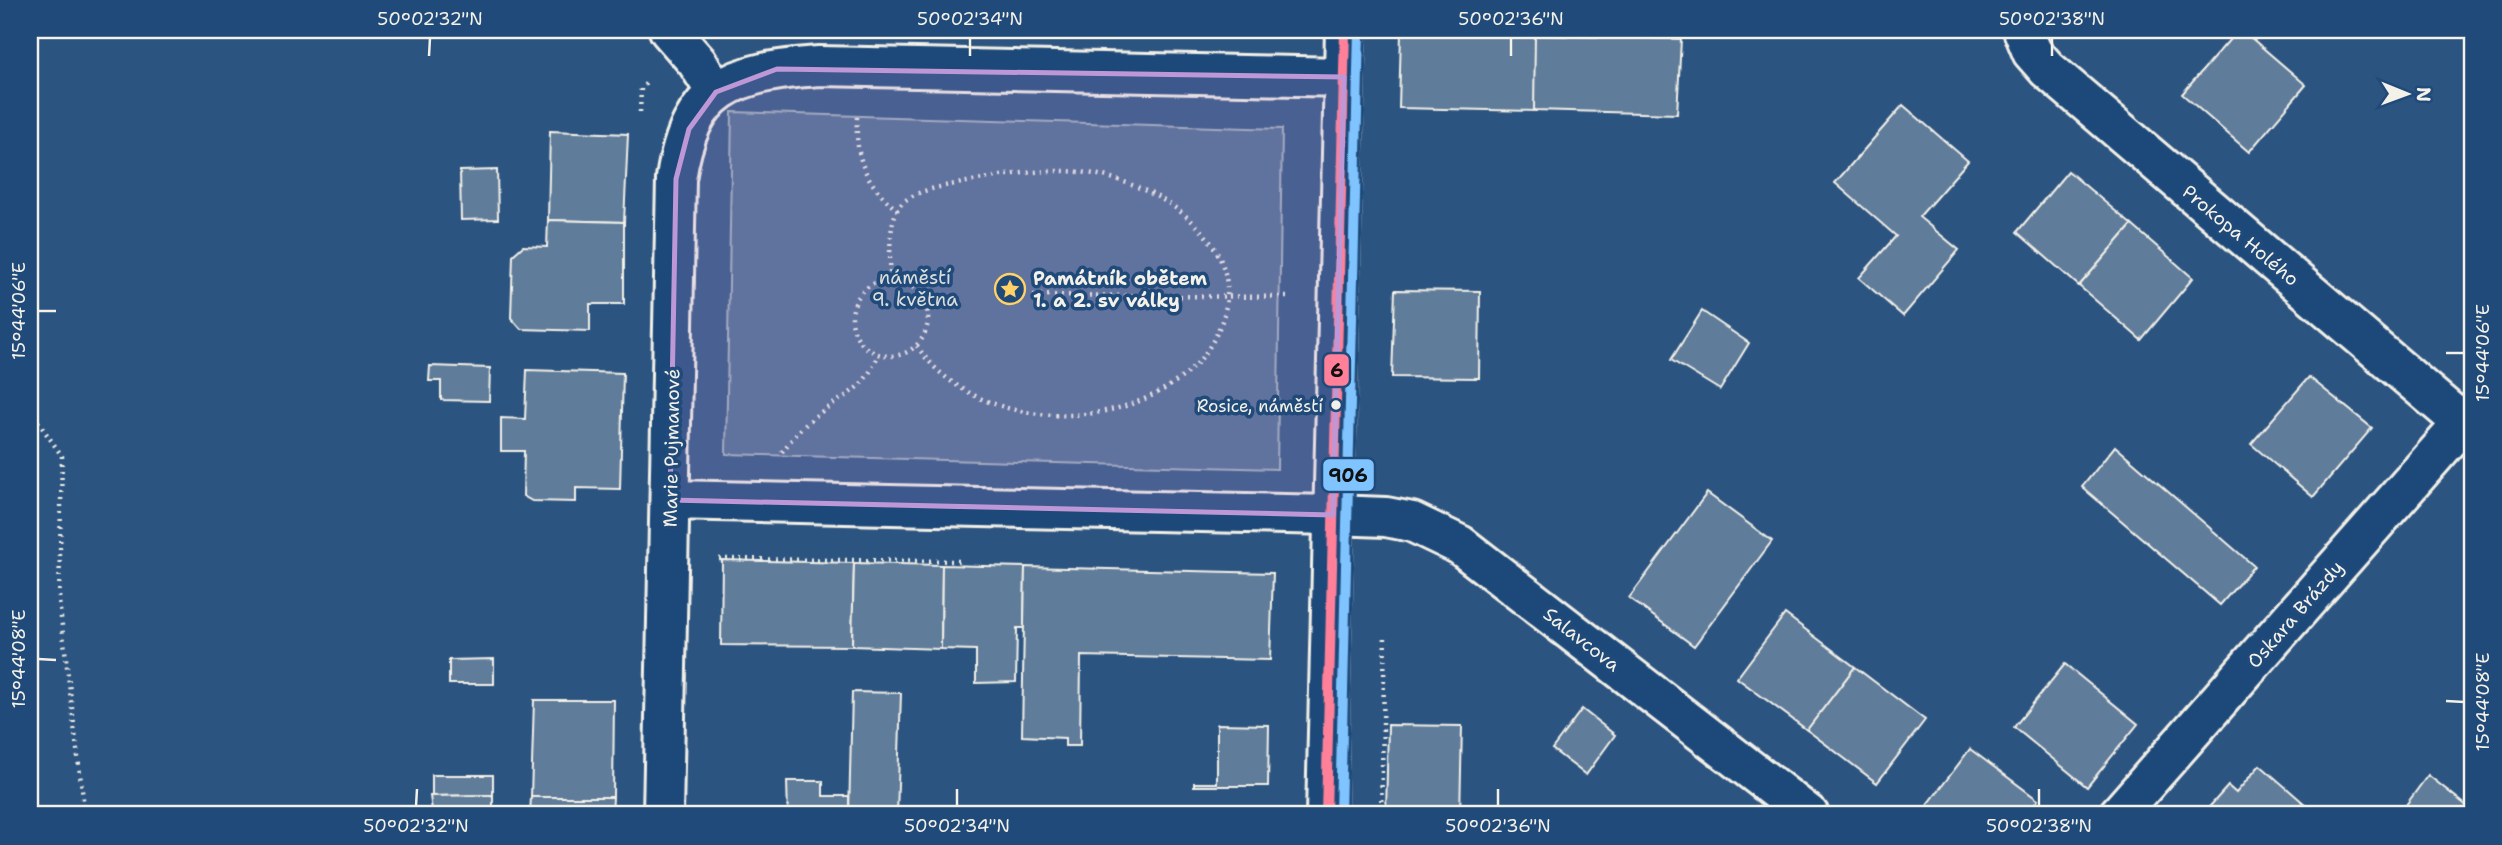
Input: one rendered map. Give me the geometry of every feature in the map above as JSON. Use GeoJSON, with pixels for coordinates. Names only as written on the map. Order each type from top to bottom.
{"type":"FeatureCollection","features":[{"type":"Feature","properties":{"kind":"street"},"geometry":{"type":"LineString","coordinates":[[669,30],[697,62],[716,92],[752,74],[819,66],[1344,77]]}},
{"type":"Feature","properties":{"kind":"street"},"geometry":{"type":"LineString","coordinates":[[1326,815],[1345,30]]}},
{"type":"Feature","properties":{"kind":"street","name":"Prokopa Holého"},"geometry":{"type":"LineString","coordinates":[[2022,30],[2032,52],[2047,69],[2469,423]]}},
{"type":"Feature","properties":{"kind":"street","name":"Marie Pujmanové"},"geometry":{"type":"LineString","coordinates":[[663,815],[676,179],[681,150],[689,129],[716,92]]}},
{"type":"Feature","properties":{"kind":"street","name":"Oskara Brázdy"},"geometry":{"type":"LineString","coordinates":[[2118,815],[2469,423]]}},
{"type":"Feature","properties":{"kind":"street"},"geometry":{"type":"LineString","coordinates":[[670,500],[1333,515]]}},
{"type":"Feature","properties":{"kind":"street","name":"Salavcova"},"geometry":{"type":"LineString","coordinates":[[1333,515],[1386,517],[1412,522],[1460,545],[1809,815]]}},
{"type":"Feature","properties":{"kind":"path"},"geometry":{"type":"LineString","coordinates":[[859,67],[856,138],[858,154],[864,171],[874,186],[898,211]]}},
{"type":"Feature","properties":{"kind":"path"},"geometry":{"type":"LineString","coordinates":[[890,280],[893,223],[901,205],[914,196],[931,190],[989,178],[1031,173],[1097,174],[1155,193],[1195,222],[1210,242],[1220,261],[1225,279],[1227,297],[1224,317],[1195,366],[1159,392],[1132,404],[1098,412],[1031,414],[1003,407],[962,390],[940,374],[917,346]]}},
{"type":"Feature","properties":{"kind":"path"},"geometry":{"type":"LineString","coordinates":[[890,280],[910,285],[918,292],[929,320],[927,330],[917,346],[899,356],[878,355],[863,345],[857,338],[852,321],[859,295],[865,289],[890,280]]}},
{"type":"Feature","properties":{"kind":"path"},"geometry":{"type":"LineString","coordinates":[[1033,295],[1292,297]]}},
{"type":"Feature","properties":{"kind":"path"},"geometry":{"type":"LineString","coordinates":[[765,502],[772,470],[783,450],[811,420],[859,387],[873,368],[878,355]]}},
{"type":"Feature","properties":{"kind":"path"},"geometry":{"type":"LineString","coordinates":[[30,410],[62,456],[60,601],[85,815]]}},
{"type":"Feature","properties":{"kind":"highlighted area"},"geometry":{"type":"Polygon","coordinates":[[[777,69],[1344,77],[1333,515],[670,500],[676,179],[689,129],[716,92],[777,69]]]}},
{"type":"Feature","properties":{"kind":"green space","name":"náměstí 9. května"},"geometry":{"type":"Polygon","coordinates":[[[732,112],[1282,129],[1277,469],[726,454],[732,112]]]}},
{"type":"Feature","properties":{"kind":"building"},"geometry":{"type":"Polygon","coordinates":[[[2238,30],[2242,30],[2306,85],[2249,152],[2182,94],[2238,30]]]}},
{"type":"Feature","properties":{"kind":"building"},"geometry":{"type":"Polygon","coordinates":[[[1401,33],[1538,36],[1536,111],[1399,108],[1401,33]]]}},
{"type":"Feature","properties":{"kind":"building"},"geometry":{"type":"Polygon","coordinates":[[[1535,35],[1681,39],[1677,114],[1534,110],[1535,35]]]}},
{"type":"Feature","properties":{"kind":"building"},"geometry":{"type":"Polygon","coordinates":[[[1903,105],[1968,161],[1919,217],[1959,250],[1903,316],[1859,278],[1896,236],[1835,183],[1903,105]]]}},
{"type":"Feature","properties":{"kind":"building"},"geometry":{"type":"Polygon","coordinates":[[[550,131],[628,134],[624,222],[548,220],[550,131]]]}},
{"type":"Feature","properties":{"kind":"building"},"geometry":{"type":"Polygon","coordinates":[[[497,170],[498,219],[461,220],[460,171],[497,170]]]}},
{"type":"Feature","properties":{"kind":"building"},"geometry":{"type":"Polygon","coordinates":[[[2068,171],[2132,225],[2079,286],[2017,232],[2068,171]]]}},
{"type":"Feature","properties":{"kind":"building"},"geometry":{"type":"Polygon","coordinates":[[[548,220],[624,222],[624,304],[590,304],[590,331],[521,329],[511,318],[513,255],[523,246],[547,247],[548,220]]]}},
{"type":"Feature","properties":{"kind":"building"},"geometry":{"type":"Polygon","coordinates":[[[2132,225],[2193,278],[2141,340],[2079,286],[2132,225]]]}},
{"type":"Feature","properties":{"kind":"building"},"geometry":{"type":"Polygon","coordinates":[[[1395,290],[1480,291],[1479,378],[1392,377],[1395,290]]]}},
{"type":"Feature","properties":{"kind":"building"},"geometry":{"type":"Polygon","coordinates":[[[1702,311],[1749,343],[1720,390],[1671,360],[1702,311]]]}},
{"type":"Feature","properties":{"kind":"building"},"geometry":{"type":"Polygon","coordinates":[[[430,366],[490,368],[489,401],[441,400],[441,381],[429,381],[430,366]]]}},
{"type":"Feature","properties":{"kind":"building"},"geometry":{"type":"Polygon","coordinates":[[[527,370],[623,373],[620,489],[576,488],[576,502],[532,501],[523,496],[524,451],[501,451],[501,418],[525,419],[527,370]]]}},
{"type":"Feature","properties":{"kind":"building"},"geometry":{"type":"Polygon","coordinates":[[[2309,377],[2372,428],[2313,497],[2251,444],[2309,377]]]}},
{"type":"Feature","properties":{"kind":"building"},"geometry":{"type":"Polygon","coordinates":[[[2115,446],[2254,566],[2220,605],[2082,487],[2115,446]]]}},
{"type":"Feature","properties":{"kind":"building"},"geometry":{"type":"Polygon","coordinates":[[[1707,493],[1772,541],[1694,646],[1629,598],[1707,493]]]}},
{"type":"Feature","properties":{"kind":"building"},"geometry":{"type":"Polygon","coordinates":[[[722,560],[854,563],[852,646],[721,645],[722,560]]]}},
{"type":"Feature","properties":{"kind":"building"},"geometry":{"type":"Polygon","coordinates":[[[854,563],[942,565],[941,649],[852,646],[854,563]]]}},
{"type":"Feature","properties":{"kind":"building"},"geometry":{"type":"Polygon","coordinates":[[[942,565],[1025,567],[1024,628],[1017,628],[1016,682],[976,683],[976,650],[941,649],[942,565]]]}},
{"type":"Feature","properties":{"kind":"building"},"geometry":{"type":"Polygon","coordinates":[[[1025,567],[1273,573],[1270,660],[1081,656],[1080,746],[1065,746],[1065,738],[1022,736],[1025,567]]]}},
{"type":"Feature","properties":{"kind":"building"},"geometry":{"type":"Polygon","coordinates":[[[1785,614],[1855,667],[1807,730],[1737,678],[1785,614]]]}},
{"type":"Feature","properties":{"kind":"building"},"geometry":{"type":"Polygon","coordinates":[[[494,659],[494,684],[449,684],[449,660],[494,659]]]}},
{"type":"Feature","properties":{"kind":"building"},"geometry":{"type":"Polygon","coordinates":[[[2065,664],[2138,724],[2087,787],[2014,727],[2065,664]]]}},
{"type":"Feature","properties":{"kind":"building"},"geometry":{"type":"Polygon","coordinates":[[[1855,667],[1925,720],[1877,783],[1807,730],[1855,667]]]}},
{"type":"Feature","properties":{"kind":"building"},"geometry":{"type":"Polygon","coordinates":[[[852,692],[901,693],[897,815],[849,815],[852,692]]]}},
{"type":"Feature","properties":{"kind":"building"},"geometry":{"type":"Polygon","coordinates":[[[534,700],[614,700],[613,797],[531,797],[534,700]]]}},
{"type":"Feature","properties":{"kind":"building"},"geometry":{"type":"Polygon","coordinates":[[[1582,709],[1615,735],[1586,775],[1552,749],[1582,709]]]}},
{"type":"Feature","properties":{"kind":"building"},"geometry":{"type":"Polygon","coordinates":[[[1217,724],[1269,725],[1268,786],[1194,786],[1194,783],[1217,783],[1217,724]]]}},
{"type":"Feature","properties":{"kind":"building"},"geometry":{"type":"Polygon","coordinates":[[[1388,725],[1462,726],[1460,815],[1386,815],[1388,725]]]}},
{"type":"Feature","properties":{"kind":"building"},"geometry":{"type":"Polygon","coordinates":[[[1970,749],[2038,800],[2026,815],[1920,815],[1970,749]]]}},
{"type":"Feature","properties":{"kind":"building"},"geometry":{"type":"Polygon","coordinates":[[[2260,765],[2305,804],[2296,815],[2202,815],[2228,786],[2236,793],[2260,765]]]}},
{"type":"Feature","properties":{"kind":"building"},"geometry":{"type":"Polygon","coordinates":[[[432,775],[493,775],[493,795],[432,796],[432,775]]]}},
{"type":"Feature","properties":{"kind":"building"},"geometry":{"type":"Polygon","coordinates":[[[2428,775],[2472,810],[2472,815],[2411,815],[2403,809],[2428,775]]]}},
{"type":"Feature","properties":{"kind":"building"},"geometry":{"type":"Polygon","coordinates":[[[787,781],[823,781],[823,796],[849,796],[849,815],[788,815],[787,781]]]}},
{"type":"Feature","properties":{"kind":"building"},"geometry":{"type":"Polygon","coordinates":[[[493,795],[493,815],[418,815],[418,810],[432,810],[430,796],[493,795]]]}},
{"type":"Feature","properties":{"kind":"building"},"geometry":{"type":"Polygon","coordinates":[[[531,797],[613,797],[612,815],[530,815],[531,797]]]}},
{"type":"Feature","properties":{"kind":"transit line","name":"6"},"geometry":{"type":"LineString","coordinates":[[1326,815],[1345,30]]}},
{"type":"Feature","properties":{"kind":"transit line","name":"906"},"geometry":{"type":"LineString","coordinates":[[1340,815],[1359,30]]}},
{"type":"Feature","properties":{"kind":"place","name":"Památník obětem 1. a 2. sv války"},"geometry":{"type":"Point","coordinates":[1010,289]}},
{"type":"Feature","properties":{"kind":"place","name":"Rosice, náměstí"},"geometry":{"type":"Point","coordinates":[1336,405]}}]}
